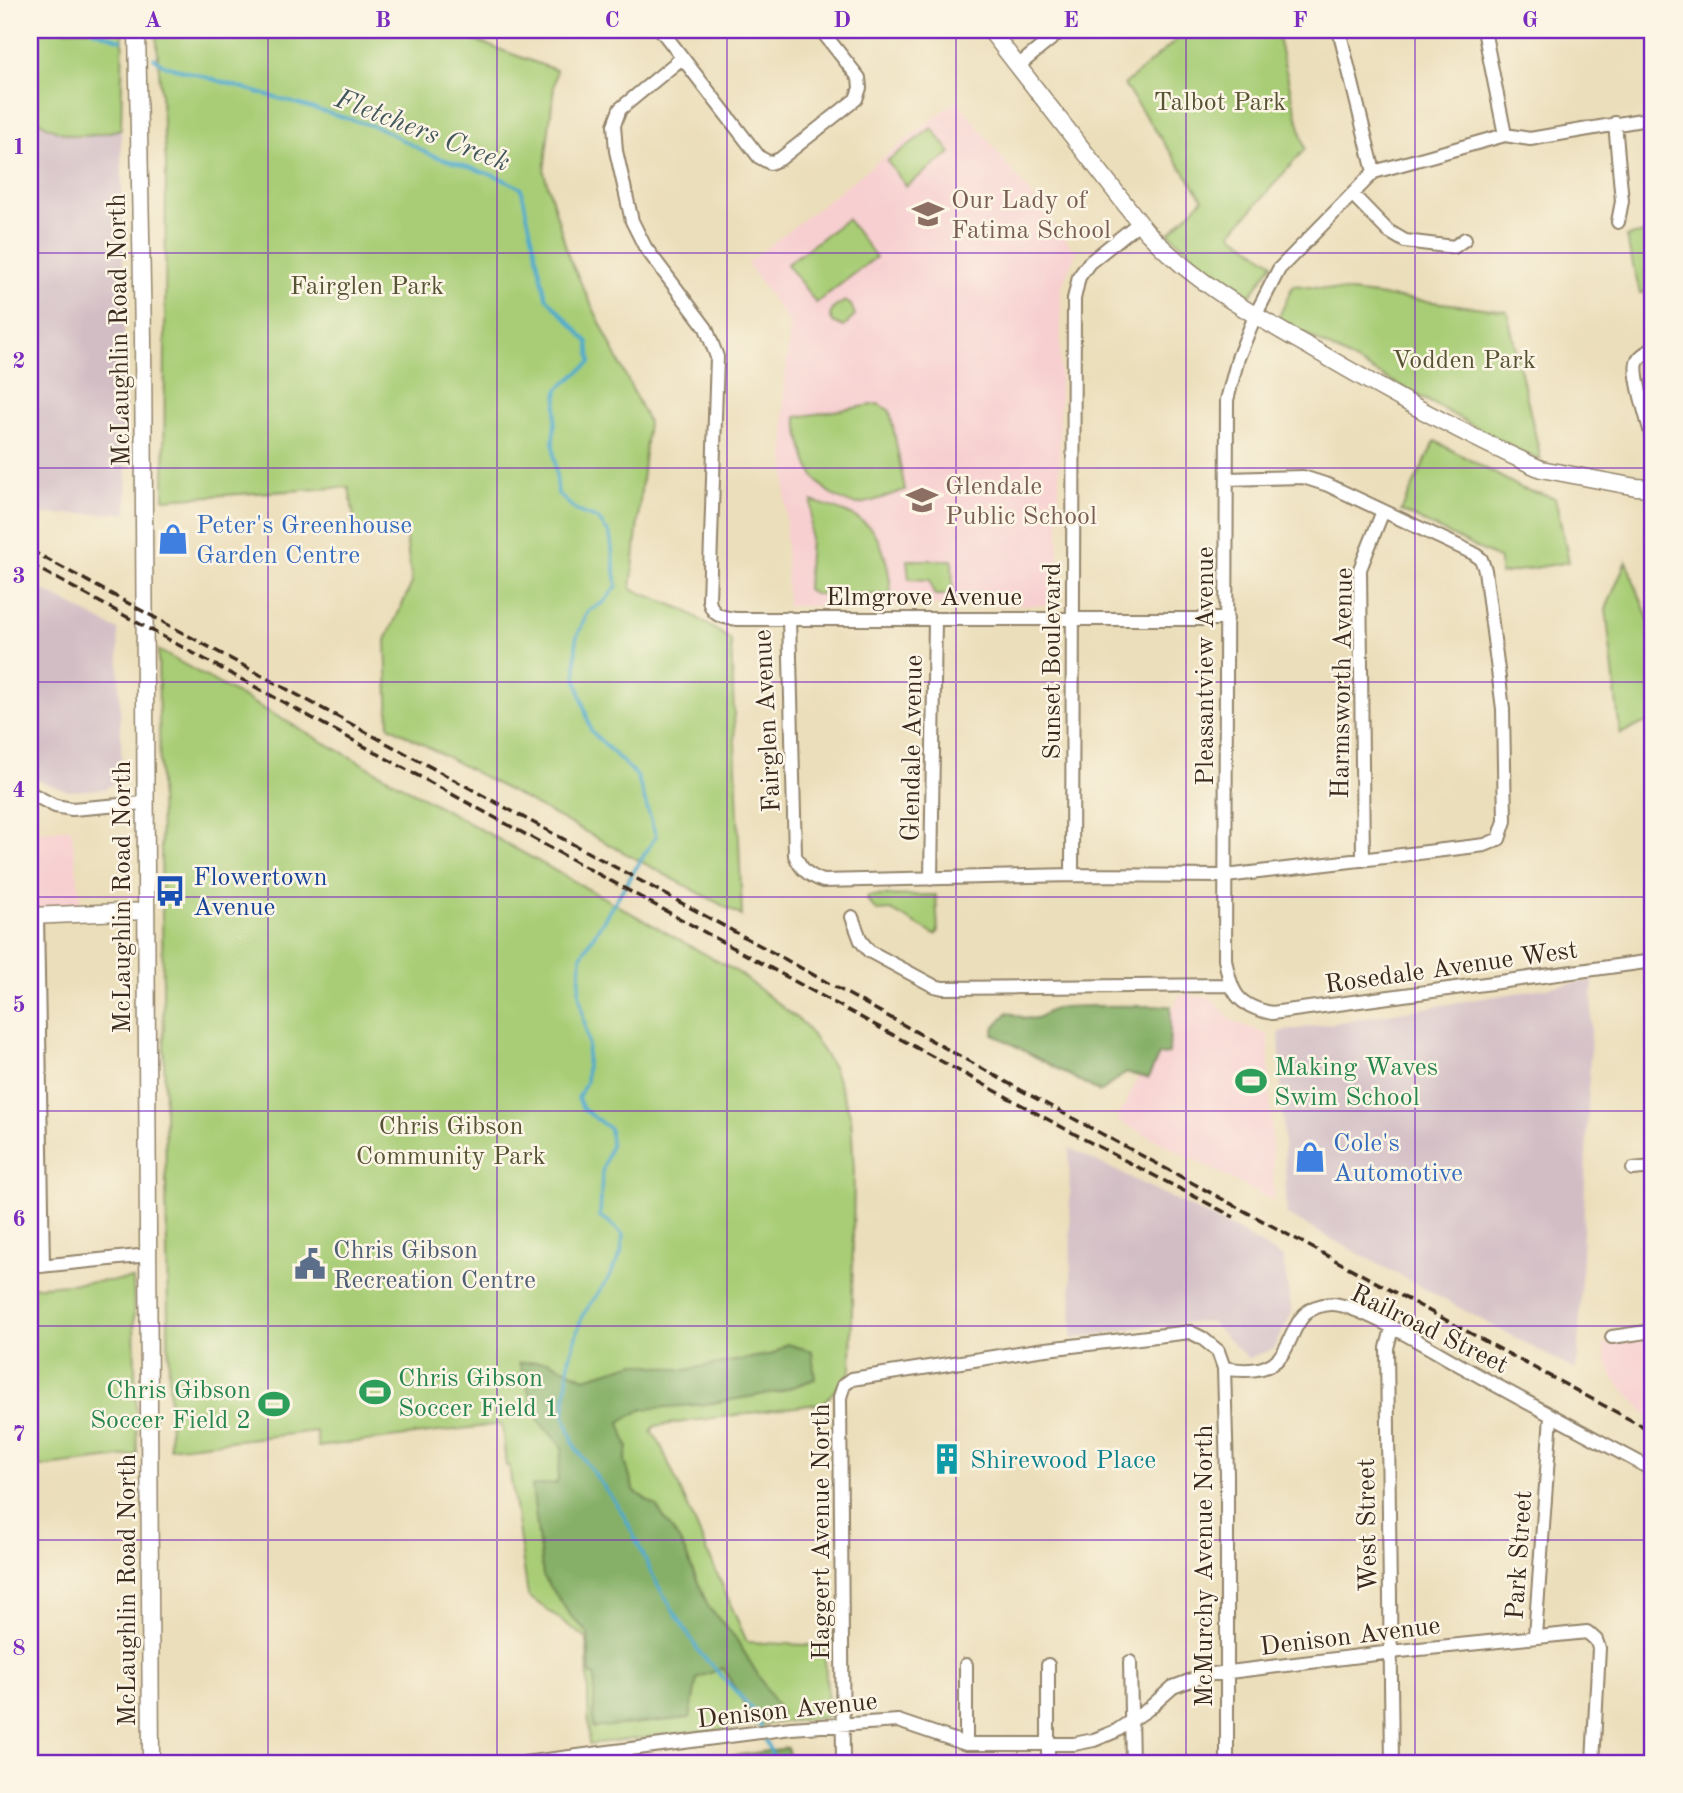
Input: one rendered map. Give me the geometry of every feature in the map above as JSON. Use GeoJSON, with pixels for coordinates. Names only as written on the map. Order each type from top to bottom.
{"type":"FeatureCollection","features":[{"type":"Feature","properties":{"kind":"main road","name":"McLaughlin Road North"},"geometry":{"type":"LineString","coordinates":[[137,30],[143,337],[151,1763]]}},
{"type":"Feature","properties":{"kind":"main road"},"geometry":{"type":"LineString","coordinates":[[990,30],[1140,222],[1169,256],[1193,276],[1255,316],[1453,427],[1541,468],[1653,488]]}},
{"type":"Feature","properties":{"kind":"main road"},"geometry":{"type":"LineString","coordinates":[[33,916],[145,911]]}},
{"type":"Feature","properties":{"kind":"street"},"geometry":{"type":"LineString","coordinates":[[661,30],[759,157],[770,163],[780,159],[856,99],[860,88],[859,78],[821,30]]}},
{"type":"Feature","properties":{"kind":"street"},"geometry":{"type":"LineString","coordinates":[[1018,66],[1062,30]]}},
{"type":"Feature","properties":{"kind":"street"},"geometry":{"type":"LineString","coordinates":[[1339,30],[1374,172],[1504,135],[1530,139],[1653,118]]}},
{"type":"Feature","properties":{"kind":"street"},"geometry":{"type":"LineString","coordinates":[[1483,30],[1504,135]]}},
{"type":"Feature","properties":{"kind":"street","name":"Fairglen Avenue"},"geometry":{"type":"LineString","coordinates":[[682,58],[620,109],[614,125],[617,152],[632,221],[645,247],[706,328],[717,357],[711,609],[718,617],[789,618],[795,855],[801,868],[810,876],[823,881],[1072,875],[1226,876],[1485,845],[1499,839],[1505,821],[1503,709],[1485,570],[1481,559],[1473,553],[1383,511]]}},
{"type":"Feature","properties":{"kind":"street"},"geometry":{"type":"LineString","coordinates":[[1615,123],[1622,201],[1618,222]]}},
{"type":"Feature","properties":{"kind":"street","name":"Pleasantview Avenue"},"geometry":{"type":"LineString","coordinates":[[1230,985],[1225,959],[1227,400],[1238,358],[1255,316],[1283,264],[1374,172]]}},
{"type":"Feature","properties":{"kind":"street"},"geometry":{"type":"LineString","coordinates":[[1353,195],[1388,231],[1405,241],[1454,247],[1465,239]]}},
{"type":"Feature","properties":{"kind":"street","name":"Sunset Boulevard"},"geometry":{"type":"LineString","coordinates":[[1072,875],[1075,620],[1075,428],[1072,351],[1074,299],[1079,278],[1090,263],[1140,222]]}},
{"type":"Feature","properties":{"kind":"street"},"geometry":{"type":"LineString","coordinates":[[1653,349],[1645,352],[1637,363],[1637,376],[1653,440]]}},
{"type":"Feature","properties":{"kind":"street"},"geometry":{"type":"LineString","coordinates":[[1227,479],[1303,477],[1328,485],[1383,511]]}},
{"type":"Feature","properties":{"kind":"street","name":"Harmsworth Avenue"},"geometry":{"type":"LineString","coordinates":[[1363,860],[1360,569],[1383,511]]}},
{"type":"Feature","properties":{"kind":"street","name":"Elmgrove Avenue"},"geometry":{"type":"LineString","coordinates":[[789,618],[1227,619]]}},
{"type":"Feature","properties":{"kind":"street","name":"Glendale Avenue"},"geometry":{"type":"LineString","coordinates":[[932,878],[935,619]]}},
{"type":"Feature","properties":{"kind":"street"},"geometry":{"type":"LineString","coordinates":[[30,793],[55,806],[72,809],[144,803]]}},
{"type":"Feature","properties":{"kind":"street"},"geometry":{"type":"LineString","coordinates":[[33,916],[36,1266],[149,1255]]}},
{"type":"Feature","properties":{"kind":"street"},"geometry":{"type":"LineString","coordinates":[[852,917],[861,941],[869,951],[934,986],[943,988],[1230,985]]}},
{"type":"Feature","properties":{"kind":"street","name":"Rosedale Avenue West"},"geometry":{"type":"LineString","coordinates":[[1230,985],[1238,998],[1254,1009],[1272,1013],[1653,961]]}},
{"type":"Feature","properties":{"kind":"street"},"geometry":{"type":"LineString","coordinates":[[1633,1169],[1653,1167]]}},
{"type":"Feature","properties":{"kind":"street","name":"Railroad Street"},"geometry":{"type":"LineString","coordinates":[[1224,1368],[1243,1372],[1257,1371],[1272,1364],[1287,1349],[1301,1318],[1320,1306],[1345,1306],[1392,1328],[1653,1470]]}},
{"type":"Feature","properties":{"kind":"street","name":"West Street"},"geometry":{"type":"LineString","coordinates":[[1392,1328],[1387,1348],[1392,1763]]}},
{"type":"Feature","properties":{"kind":"street"},"geometry":{"type":"LineString","coordinates":[[1612,1337],[1653,1331]]}},
{"type":"Feature","properties":{"kind":"street","name":"Haggert Avenue North"},"geometry":{"type":"LineString","coordinates":[[844,1763],[840,1396],[844,1385],[852,1379],[1038,1350],[1190,1332],[1218,1351],[1224,1368]]}},
{"type":"Feature","properties":{"kind":"street","name":"McMurchy Avenue North"},"geometry":{"type":"LineString","coordinates":[[1224,1368],[1227,1763]]}},
{"type":"Feature","properties":{"kind":"street","name":"Park Street"},"geometry":{"type":"LineString","coordinates":[[1551,1416],[1535,1636],[1587,1632],[1596,1640],[1599,1648],[1593,1763]]}},
{"type":"Feature","properties":{"kind":"street","name":"Denison Avenue"},"geometry":{"type":"LineString","coordinates":[[524,1763],[776,1730],[898,1721],[966,1744],[1074,1744],[1094,1740],[1131,1722],[1173,1687],[1205,1675],[1535,1636]]}},
{"type":"Feature","properties":{"kind":"street"},"geometry":{"type":"LineString","coordinates":[[1130,1662],[1132,1763]]}},
{"type":"Feature","properties":{"kind":"street"},"geometry":{"type":"LineString","coordinates":[[966,1665],[966,1744]]}},
{"type":"Feature","properties":{"kind":"street"},"geometry":{"type":"LineString","coordinates":[[1048,1665],[1048,1763]]}},
{"type":"Feature","properties":{"kind":"shaded area"},"geometry":{"type":"Polygon","coordinates":[[[957,100],[1076,253],[1061,288],[1058,605],[787,606],[784,389],[790,325],[747,263],[957,100]]]}},
{"type":"Feature","properties":{"kind":"shaded area"},"geometry":{"type":"Polygon","coordinates":[[[30,116],[69,136],[81,138],[121,129],[127,513],[30,515],[30,116]]]}},
{"type":"Feature","properties":{"kind":"shaded area"},"geometry":{"type":"Polygon","coordinates":[[[30,583],[118,630],[122,780],[104,789],[69,791],[30,778],[30,583]]]}},
{"type":"Feature","properties":{"kind":"shaded area"},"geometry":{"type":"Polygon","coordinates":[[[71,828],[81,904],[30,910],[30,833],[71,828]]]}},
{"type":"Feature","properties":{"kind":"shaded area"},"geometry":{"type":"Polygon","coordinates":[[[1593,980],[1578,1358],[1575,1370],[1287,1215],[1279,1032],[1593,980]]]}},
{"type":"Feature","properties":{"kind":"shaded area","name":"Making Waves Swim School"},"geometry":{"type":"Polygon","coordinates":[[[1180,995],[1210,997],[1231,1020],[1268,1035],[1274,1201],[1117,1120],[1180,995]]]}},
{"type":"Feature","properties":{"kind":"shaded area"},"geometry":{"type":"Polygon","coordinates":[[[1069,1148],[1239,1231],[1283,1258],[1292,1313],[1273,1349],[1248,1359],[1211,1322],[1154,1325],[1072,1339],[1069,1148]]]}},
{"type":"Feature","properties":{"kind":"shaded area"},"geometry":{"type":"Polygon","coordinates":[[[1653,1339],[1653,1421],[1613,1378],[1602,1345],[1653,1339]]]}},
{"type":"Feature","properties":{"kind":"green space"},"geometry":{"type":"Polygon","coordinates":[[[30,30],[123,30],[121,129],[74,136],[54,130],[30,116],[30,30]]]}},
{"type":"Feature","properties":{"kind":"green space","name":"Fairglen Park"},"geometry":{"type":"Polygon","coordinates":[[[156,30],[446,30],[556,70],[544,172],[569,258],[648,422],[631,589],[685,610],[731,640],[742,916],[389,726],[386,640],[412,583],[405,531],[356,530],[349,487],[164,499],[166,163],[156,30]]]}},
{"type":"Feature","properties":{"kind":"green space","name":"Talbot Park"},"geometry":{"type":"Polygon","coordinates":[[[1188,30],[1276,30],[1305,149],[1231,233],[1273,263],[1247,300],[1213,275],[1169,233],[1203,199],[1124,85],[1188,30]]]}},
{"type":"Feature","properties":{"kind":"green space"},"geometry":{"type":"Polygon","coordinates":[[[932,128],[951,153],[906,186],[887,161],[932,128]]]}},
{"type":"Feature","properties":{"kind":"green space"},"geometry":{"type":"Polygon","coordinates":[[[847,219],[876,257],[816,303],[787,264],[847,219]]]}},
{"type":"Feature","properties":{"kind":"green space"},"geometry":{"type":"Polygon","coordinates":[[[1653,231],[1653,291],[1640,293],[1626,237],[1653,231]]]}},
{"type":"Feature","properties":{"kind":"green space","name":"Vodden Park"},"geometry":{"type":"Polygon","coordinates":[[[1293,285],[1507,311],[1541,460],[1525,454],[1278,319],[1293,285]]]}},
{"type":"Feature","properties":{"kind":"green space"},"geometry":{"type":"Polygon","coordinates":[[[845,301],[851,305],[855,315],[844,327],[833,322],[830,315],[834,308],[845,301]]]}},
{"type":"Feature","properties":{"kind":"green space"},"geometry":{"type":"Polygon","coordinates":[[[878,404],[890,411],[905,490],[868,502],[849,503],[826,490],[812,473],[796,417],[878,404]]]}},
{"type":"Feature","properties":{"kind":"green space"},"geometry":{"type":"Polygon","coordinates":[[[1435,441],[1523,489],[1555,498],[1569,562],[1500,574],[1500,559],[1401,511],[1435,441]]]}},
{"type":"Feature","properties":{"kind":"green space"},"geometry":{"type":"Polygon","coordinates":[[[812,501],[856,517],[874,533],[886,559],[891,595],[814,594],[807,589],[812,501]]]}},
{"type":"Feature","properties":{"kind":"green space"},"geometry":{"type":"Polygon","coordinates":[[[907,560],[952,560],[953,592],[950,595],[935,595],[930,580],[909,579],[907,560]]]}},
{"type":"Feature","properties":{"kind":"green space"},"geometry":{"type":"Polygon","coordinates":[[[1626,561],[1653,631],[1653,719],[1620,734],[1606,609],[1626,561]]]}},
{"type":"Feature","properties":{"kind":"green space","name":"Chris Gibson Community Park"},"geometry":{"type":"Polygon","coordinates":[[[158,650],[739,973],[805,1025],[833,1067],[851,1117],[854,1171],[851,1371],[824,1403],[655,1426],[651,1432],[659,1441],[747,1642],[824,1646],[829,1717],[589,1744],[587,1639],[528,1596],[509,1466],[506,1466],[502,1424],[318,1447],[316,1431],[170,1448],[158,650]]]}},
{"type":"Feature","properties":{"kind":"green space"},"geometry":{"type":"Polygon","coordinates":[[[936,895],[938,932],[935,935],[891,910],[877,911],[867,900],[868,896],[936,895]]]}},
{"type":"Feature","properties":{"kind":"green space"},"geometry":{"type":"Polygon","coordinates":[[[1171,1006],[1169,1054],[1159,1055],[1148,1078],[1126,1073],[1100,1092],[993,1034],[995,1026],[1008,1012],[1029,1019],[1065,1007],[1171,1006]]]}},
{"type":"Feature","properties":{"kind":"green space"},"geometry":{"type":"Polygon","coordinates":[[[133,1279],[137,1455],[30,1468],[30,1287],[133,1279]]]}},
{"type":"Feature","properties":{"kind":"green space"},"geometry":{"type":"Polygon","coordinates":[[[787,1344],[812,1351],[815,1379],[778,1392],[707,1404],[643,1409],[620,1422],[628,1448],[625,1461],[634,1491],[656,1506],[681,1543],[709,1608],[735,1637],[781,1713],[754,1721],[723,1668],[697,1678],[690,1718],[593,1728],[595,1676],[590,1674],[588,1633],[571,1616],[543,1576],[532,1486],[557,1483],[562,1447],[539,1421],[519,1363],[548,1361],[585,1378],[635,1363],[684,1370],[773,1354],[787,1344]]]}},
{"type":"Feature","properties":{"kind":"green space"},"geometry":{"type":"Polygon","coordinates":[[[788,1748],[789,1763],[705,1763],[705,1760],[788,1748]]]}},
{"type":"Feature","properties":{"kind":"waterway","name":"Fletchers Creek"},"geometry":{"type":"LineString","coordinates":[[92,30],[121,40]]}},
{"type":"Feature","properties":{"kind":"waterway","name":"Fletchers Creek"},"geometry":{"type":"LineString","coordinates":[[154,58],[164,65],[380,128],[431,155],[499,177],[521,188],[546,297],[588,342],[591,362],[558,389],[553,443],[558,494],[577,511],[598,519],[610,535],[617,586],[604,602],[588,611],[576,639],[576,678],[591,731],[637,776],[656,836],[581,956],[579,992],[588,1043],[586,1082],[578,1098],[583,1109],[610,1129],[611,1144],[602,1172],[600,1217],[623,1235],[621,1254],[607,1281],[582,1316],[569,1360],[564,1415],[575,1447],[624,1515],[657,1584],[700,1653],[755,1712],[761,1729]]}},
{"type":"Feature","properties":{"kind":"waterway"},"geometry":{"type":"LineString","coordinates":[[764,1736],[775,1763]]}},
{"type":"Feature","properties":{"kind":"railway"},"geometry":{"type":"LineString","coordinates":[[30,550],[1653,1432]]}},
{"type":"Feature","properties":{"kind":"railway"},"geometry":{"type":"LineString","coordinates":[[30,564],[1082,1138],[1234,1217]]}},
{"type":"Feature","properties":{"kind":"place","name":"Our Lady of Fatima School"},"geometry":{"type":"Point","coordinates":[928,214]}},
{"type":"Feature","properties":{"kind":"place","name":"Glendale Public School"},"geometry":{"type":"Point","coordinates":[922,500]}},
{"type":"Feature","properties":{"kind":"place","name":"Peter's Greenhouse Garden Centre"},"geometry":{"type":"Point","coordinates":[173,539]}},
{"type":"Feature","properties":{"kind":"place","name":"Flowertown Avenue"},"geometry":{"type":"Point","coordinates":[170,891]}},
{"type":"Feature","properties":{"kind":"place","name":"Making Waves Swim School"},"geometry":{"type":"Point","coordinates":[1251,1081]}},
{"type":"Feature","properties":{"kind":"place","name":"Cole's Automotive"},"geometry":{"type":"Point","coordinates":[1310,1157]}},
{"type":"Feature","properties":{"kind":"place","name":"Chris Gibson Recreation Centre"},"geometry":{"type":"Point","coordinates":[310,1264]}},
{"type":"Feature","properties":{"kind":"place","name":"Chris Gibson Soccer Field 1"},"geometry":{"type":"Point","coordinates":[375,1392]}},
{"type":"Feature","properties":{"kind":"place","name":"Chris Gibson Soccer Field 2"},"geometry":{"type":"Point","coordinates":[274,1404]}},
{"type":"Feature","properties":{"kind":"place","name":"Shirewood Place"},"geometry":{"type":"Point","coordinates":[947,1459]}}]}
